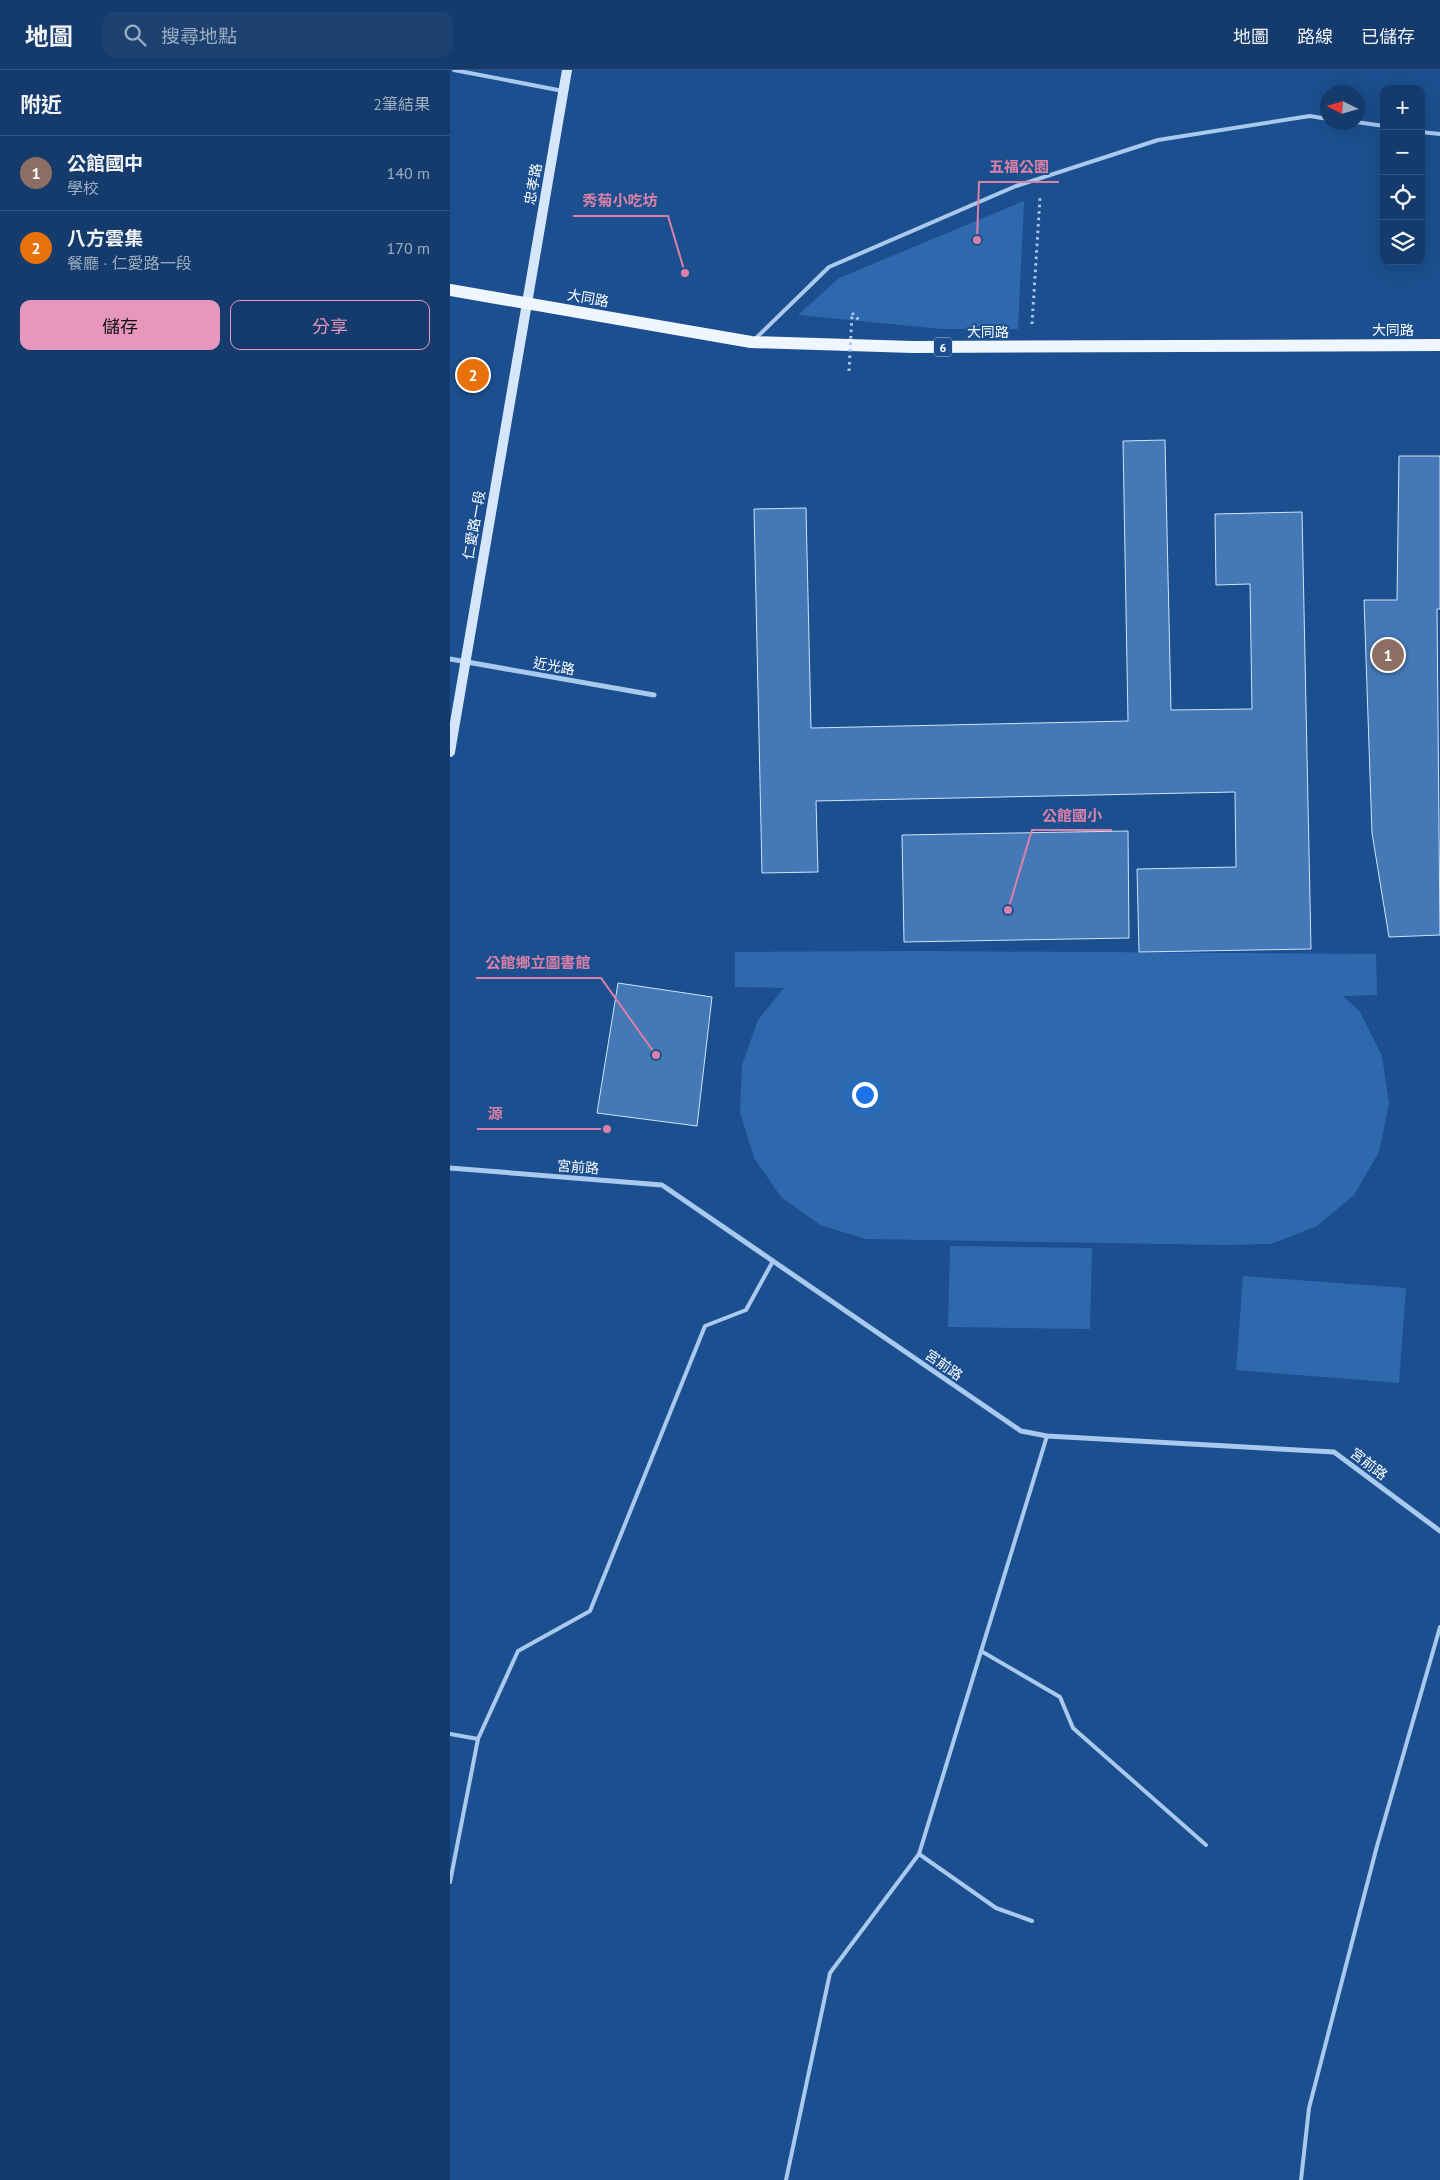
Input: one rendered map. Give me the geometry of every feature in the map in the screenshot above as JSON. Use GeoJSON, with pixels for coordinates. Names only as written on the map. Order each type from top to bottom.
{"type":"FeatureCollection","features":[{"type":"Feature","properties":{"kind":"main road","name":"大同路"},"geometry":{"type":"LineString","coordinates":[[450,290],[751,342],[913,348],[1440,345]]}},
{"type":"Feature","properties":{"kind":"street","name":"忠孝路"},"geometry":{"type":"LineString","coordinates":[[526,302],[567,70]]}},
{"type":"Feature","properties":{"kind":"street","name":"仁愛路一段"},"geometry":{"type":"LineString","coordinates":[[450,752],[526,302]]}},
{"type":"Feature","properties":{"kind":"street","name":"近光路"},"geometry":{"type":"LineString","coordinates":[[450,659],[654,695]]}},
{"type":"Feature","properties":{"kind":"street","name":"宮前路"},"geometry":{"type":"LineString","coordinates":[[450,1168],[662,1184],[1021,1431],[1046,1436],[1334,1452],[1440,1531]]}},
{"type":"Feature","properties":{"kind":"lane"},"geometry":{"type":"LineString","coordinates":[[454,70],[563,91]]}},
{"type":"Feature","properties":{"kind":"lane"},"geometry":{"type":"LineString","coordinates":[[751,342],[830,267],[1016,186],[1158,140],[1310,116],[1320,117]]}},
{"type":"Feature","properties":{"kind":"lane"},"geometry":{"type":"LineString","coordinates":[[1365,123],[1380,125]]}},
{"type":"Feature","properties":{"kind":"lane"},"geometry":{"type":"LineString","coordinates":[[1425,132],[1440,134]]}},
{"type":"Feature","properties":{"kind":"lane"},"geometry":{"type":"LineString","coordinates":[[450,1882],[478,1739],[518,1651],[590,1611],[705,1326],[746,1310],[773,1260]]}},
{"type":"Feature","properties":{"kind":"lane"},"geometry":{"type":"LineString","coordinates":[[786,2180],[830,1973],[919,1854],[1046,1436]]}},
{"type":"Feature","properties":{"kind":"lane"},"geometry":{"type":"LineString","coordinates":[[1301,2180],[1309,2108],[1377,1846],[1440,1627]]}},
{"type":"Feature","properties":{"kind":"lane"},"geometry":{"type":"LineString","coordinates":[[981,1651],[1060,1696],[1073,1728],[1206,1845]]}},
{"type":"Feature","properties":{"kind":"lane"},"geometry":{"type":"LineString","coordinates":[[450,1734],[478,1739]]}},
{"type":"Feature","properties":{"kind":"lane"},"geometry":{"type":"LineString","coordinates":[[919,1854],[996,1908],[1032,1920]]}},
{"type":"Feature","properties":{"kind":"path"},"geometry":{"type":"LineString","coordinates":[[1031,347],[1041,178]]}},
{"type":"Feature","properties":{"kind":"path"},"geometry":{"type":"LineString","coordinates":[[849,371],[852,313]]}},
{"type":"Feature","properties":{"kind":"shaded area"},"geometry":{"type":"Polygon","coordinates":[[[1024,201],[1018,329],[942,329],[798,315],[839,278],[1024,201]]]}},
{"type":"Feature","properties":{"kind":"shaded area"},"geometry":{"type":"Polygon","coordinates":[[[923,951],[1376,954],[1377,995],[1343,996],[1360,1012],[1382,1056],[1389,1104],[1379,1152],[1354,1195],[1317,1226],[1271,1244],[1224,1245],[866,1239],[820,1225],[781,1197],[754,1158],[740,1112],[742,1065],[758,1020],[784,988],[735,987],[735,952],[923,951]]]}},
{"type":"Feature","properties":{"kind":"shaded area"},"geometry":{"type":"Polygon","coordinates":[[[950,1246],[1092,1248],[1090,1329],[948,1327],[950,1246]]]}},
{"type":"Feature","properties":{"kind":"shaded area"},"geometry":{"type":"Polygon","coordinates":[[[1243,1276],[1406,1288],[1399,1383],[1236,1370],[1243,1276]]]}},
{"type":"Feature","properties":{"kind":"building"},"geometry":{"type":"Polygon","coordinates":[[[1165,440],[1171,710],[1252,709],[1250,584],[1216,585],[1215,514],[1302,512],[1311,949],[1139,952],[1137,869],[1236,867],[1235,792],[816,801],[818,872],[762,873],[754,509],[806,508],[811,728],[1128,721],[1123,441],[1165,440]]]}},
{"type":"Feature","properties":{"kind":"building"},"geometry":{"type":"Polygon","coordinates":[[[1399,456],[1440,456],[1440,609],[1437,609],[1440,935],[1389,937],[1372,833],[1364,600],[1397,600],[1399,456]]]}},
{"type":"Feature","properties":{"kind":"building"},"geometry":{"type":"Polygon","coordinates":[[[1128,831],[1129,938],[904,942],[902,835],[1128,831]]]}},
{"type":"Feature","properties":{"kind":"building"},"geometry":{"type":"Polygon","coordinates":[[[618,983],[712,997],[697,1126],[597,1113],[618,983]]]}},
{"type":"Feature","properties":{"kind":"place","name":"五福公園"},"geometry":{"type":"Point","coordinates":[977,240]}},
{"type":"Feature","properties":{"kind":"place","name":"秀菊小吃坊"},"geometry":{"type":"Point","coordinates":[685,273]}},
{"type":"Feature","properties":{"kind":"place","name":"八方雲集"},"geometry":{"type":"Point","coordinates":[473,375]}},
{"type":"Feature","properties":{"kind":"place","name":"公館國中"},"geometry":{"type":"Point","coordinates":[1388,655]}},
{"type":"Feature","properties":{"kind":"place","name":"公館國小"},"geometry":{"type":"Point","coordinates":[1008,910]}},
{"type":"Feature","properties":{"kind":"place","name":"公館鄉立圖書館"},"geometry":{"type":"Point","coordinates":[656,1055]}},
{"type":"Feature","properties":{"kind":"place","name":"源"},"geometry":{"type":"Point","coordinates":[607,1129]}}]}
